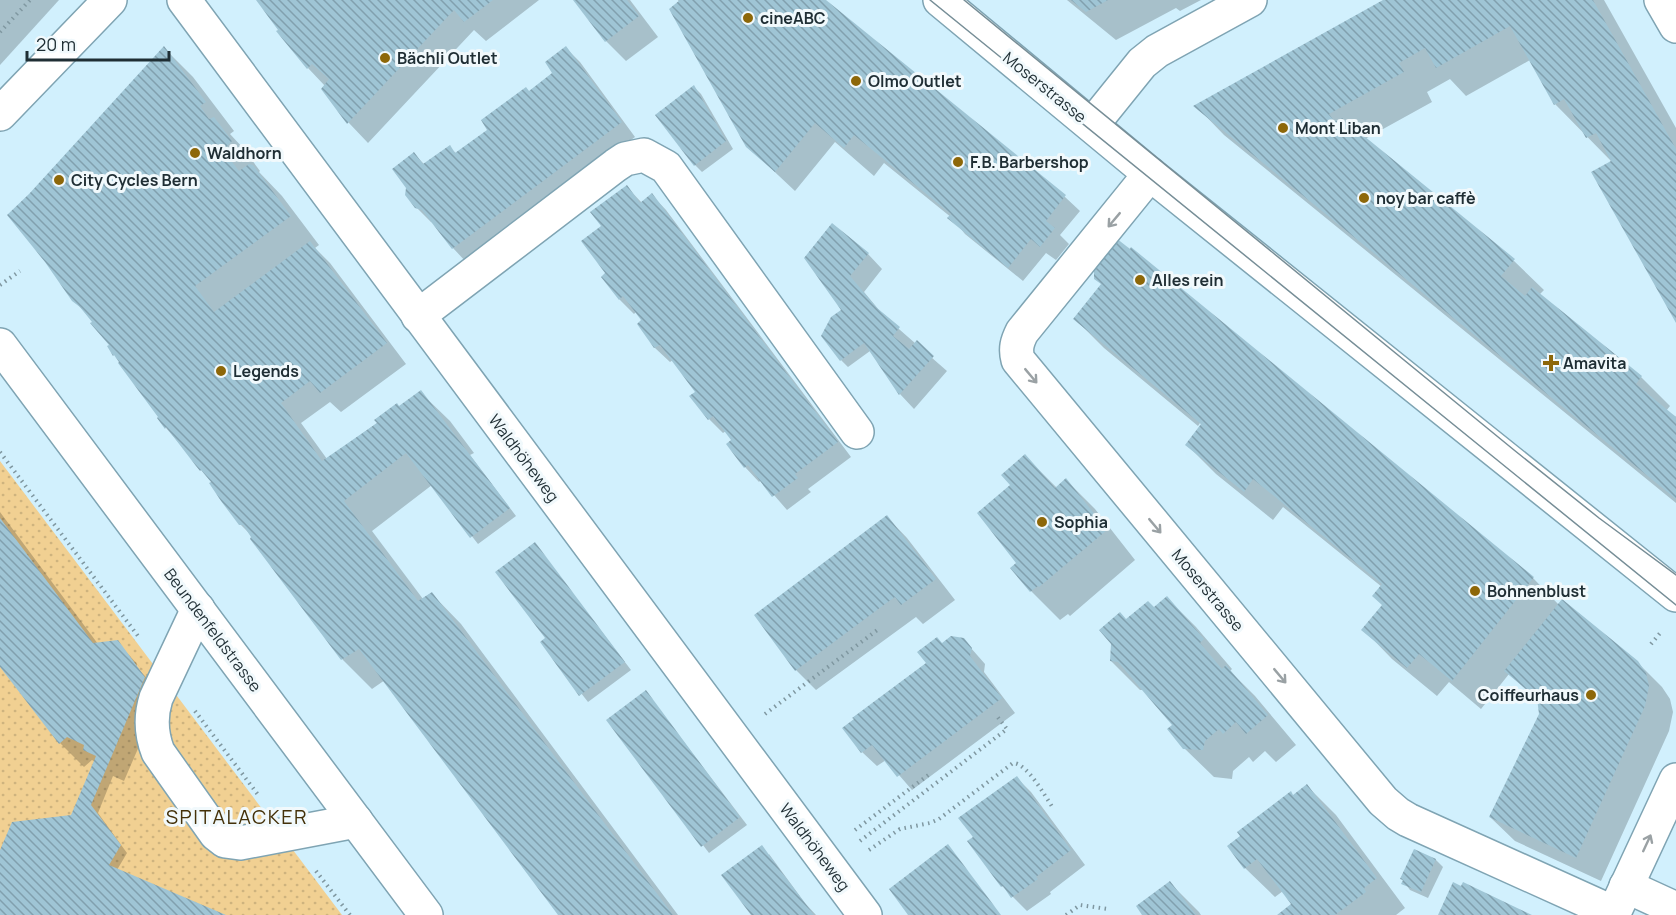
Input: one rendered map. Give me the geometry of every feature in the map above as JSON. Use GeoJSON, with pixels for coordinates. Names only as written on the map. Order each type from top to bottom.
{"type":"FeatureCollection","features":[{"type":"Feature","properties":{"kind":"street"},"geometry":{"type":"LineString","coordinates":[[0,114],[110,0]]}},
{"type":"Feature","properties":{"kind":"street","name":"Waldhöheweg"},"geometry":{"type":"LineString","coordinates":[[184,0],[866,915]]}},
{"type":"Feature","properties":{"kind":"street","name":"Moserstrasse"},"geometry":{"type":"LineString","coordinates":[[940,0],[1150,174],[1676,595]]}},
{"type":"Feature","properties":{"kind":"street"},"geometry":{"type":"LineString","coordinates":[[1092,125],[1142,63],[1157,51],[1250,0]]}},
{"type":"Feature","properties":{"kind":"street"},"geometry":{"type":"LineString","coordinates":[[1661,0],[1676,26]]}},
{"type":"Feature","properties":{"kind":"street"},"geometry":{"type":"LineString","coordinates":[[418,316],[616,165],[625,159],[644,155],[666,167],[857,432]]}},
{"type":"Feature","properties":{"kind":"street","name":"Moserstrasse"},"geometry":{"type":"LineString","coordinates":[[1150,174],[1022,332],[1017,341],[1018,360],[1391,808],[1408,820],[1618,905],[1676,909]]}},
{"type":"Feature","properties":{"kind":"street","name":"Beundenfeldstrasse"},"geometry":{"type":"LineString","coordinates":[[0,345],[426,915]]}},
{"type":"Feature","properties":{"kind":"street"},"geometry":{"type":"LineString","coordinates":[[198,609],[156,698],[152,712],[152,728],[153,740],[158,752],[216,834],[225,841],[240,843],[356,820]]}},
{"type":"Feature","properties":{"kind":"street"},"geometry":{"type":"LineString","coordinates":[[1618,905],[1676,780]]}},
{"type":"Feature","properties":{"kind":"path"},"geometry":{"type":"LineString","coordinates":[[0,32],[30,0]]}},
{"type":"Feature","properties":{"kind":"path"},"geometry":{"type":"LineString","coordinates":[[0,285],[20,271]]}},
{"type":"Feature","properties":{"kind":"path"},"geometry":{"type":"LineString","coordinates":[[763,716],[880,628]]}},
{"type":"Feature","properties":{"kind":"path"},"geometry":{"type":"LineString","coordinates":[[859,842],[1007,729],[996,715]]}},
{"type":"Feature","properties":{"kind":"path"},"geometry":{"type":"LineString","coordinates":[[866,853],[900,829],[939,819],[1013,763],[1018,763],[1025,768],[1053,808]]}},
{"type":"Feature","properties":{"kind":"path"},"geometry":{"type":"LineString","coordinates":[[853,832],[931,773]]}},
{"type":"Feature","properties":{"kind":"path"},"geometry":{"type":"LineString","coordinates":[[1066,915],[1080,905],[1108,909]]}},
{"type":"Feature","properties":{"kind":"shaded area"},"geometry":{"type":"Polygon","coordinates":[[[0,461],[342,915],[0,915],[0,461]]]}},
{"type":"Feature","properties":{"kind":"building"},"geometry":{"type":"Polygon","coordinates":[[[256,0],[493,0],[464,22],[454,10],[347,124],[321,89],[329,79],[312,64],[307,69],[276,31],[278,30],[256,0]]]}},
{"type":"Feature","properties":{"kind":"building"},"geometry":{"type":"Polygon","coordinates":[[[573,0],[627,0],[639,16],[605,42],[573,0]]]}},
{"type":"Feature","properties":{"kind":"building"},"geometry":{"type":"Polygon","coordinates":[[[680,0],[826,0],[1066,195],[1046,221],[1055,228],[1040,247],[1031,239],[1008,268],[947,218],[951,214],[854,135],[844,148],[815,123],[775,172],[746,147],[669,9],[680,0]]]}},
{"type":"Feature","properties":{"kind":"building"},"geometry":{"type":"Polygon","coordinates":[[[1071,0],[1108,0],[1086,12],[1071,0]]]}},
{"type":"Feature","properties":{"kind":"building"},"geometry":{"type":"Polygon","coordinates":[[[1383,0],[1593,0],[1676,149],[1676,323],[1591,172],[1611,161],[1596,133],[1586,138],[1564,99],[1554,105],[1510,26],[1436,68],[1425,48],[1399,63],[1404,72],[1329,114],[1335,122],[1342,118],[1515,259],[1501,276],[1525,296],[1532,287],[1642,376],[1636,384],[1676,417],[1676,499],[1193,106],[1383,0]]]}},
{"type":"Feature","properties":{"kind":"building"},"geometry":{"type":"Polygon","coordinates":[[[164,46],[206,102],[200,106],[209,119],[214,117],[232,141],[223,150],[239,171],[249,164],[253,165],[291,216],[195,286],[214,312],[310,241],[387,343],[320,393],[310,381],[281,403],[322,461],[377,423],[374,420],[397,403],[399,406],[421,390],[510,508],[470,538],[406,453],[344,501],[418,601],[432,592],[673,915],[558,915],[359,649],[341,660],[250,539],[243,525],[239,525],[221,501],[209,483],[211,482],[166,427],[165,429],[113,356],[107,346],[109,345],[90,323],[92,322],[72,301],[45,262],[7,215],[29,194],[164,46]]]}},
{"type":"Feature","properties":{"kind":"building"},"geometry":{"type":"Polygon","coordinates":[[[566,46],[622,122],[452,249],[422,210],[415,208],[405,195],[406,188],[392,169],[414,152],[423,164],[450,145],[455,153],[487,130],[481,120],[526,87],[529,91],[552,73],[545,62],[566,46]]]}},
{"type":"Feature","properties":{"kind":"building"},"geometry":{"type":"Polygon","coordinates":[[[694,85],[726,141],[694,166],[655,115],[694,85]]]}},
{"type":"Feature","properties":{"kind":"building"},"geometry":{"type":"Polygon","coordinates":[[[627,185],[640,203],[652,193],[838,442],[795,474],[798,478],[772,497],[748,465],[744,468],[726,444],[731,440],[713,416],[708,420],[689,396],[695,392],[660,345],[654,348],[637,324],[641,320],[623,296],[619,300],[601,277],[605,273],[581,241],[601,226],[590,212],[627,185]]]}},
{"type":"Feature","properties":{"kind":"building"},"geometry":{"type":"Polygon","coordinates":[[[832,223],[869,253],[850,276],[877,308],[900,327],[893,336],[909,349],[917,340],[934,356],[899,395],[864,343],[840,361],[821,336],[831,317],[841,310],[804,258],[832,223]]]}},
{"type":"Feature","properties":{"kind":"building"},"geometry":{"type":"Polygon","coordinates":[[[1116,238],[1130,249],[1131,247],[1534,577],[1452,681],[1419,654],[1407,668],[1361,630],[1382,605],[1372,596],[1382,584],[1253,479],[1244,492],[1185,445],[1201,424],[1073,319],[1101,284],[1094,279],[1094,265],[1116,238]]]}},
{"type":"Feature","properties":{"kind":"building","name":"Sophia"},"geometry":{"type":"Polygon","coordinates":[[[1025,454],[1055,488],[1066,478],[1107,530],[1030,592],[1010,568],[1016,563],[977,513],[1010,485],[1001,475],[1025,454]]]}},
{"type":"Feature","properties":{"kind":"building"},"geometry":{"type":"Polygon","coordinates":[[[887,515],[936,579],[901,605],[895,597],[795,671],[754,615],[887,515]]]}},
{"type":"Feature","properties":{"kind":"building"},"geometry":{"type":"Polygon","coordinates":[[[0,518],[93,643],[118,640],[145,677],[91,805],[121,845],[109,865],[226,915],[0,915],[0,850],[12,822],[71,815],[96,756],[83,750],[84,745],[67,737],[59,744],[0,667],[0,518]]]}},
{"type":"Feature","properties":{"kind":"building"},"geometry":{"type":"Polygon","coordinates":[[[535,542],[625,662],[579,696],[540,642],[545,638],[495,572],[535,542]]]}},
{"type":"Feature","properties":{"kind":"building"},"geometry":{"type":"Polygon","coordinates":[[[1167,596],[1204,639],[1200,643],[1222,669],[1226,665],[1268,715],[1246,734],[1236,722],[1223,734],[1219,729],[1205,741],[1203,750],[1183,749],[1167,729],[1172,725],[1118,662],[1110,661],[1111,644],[1099,630],[1120,612],[1126,619],[1148,601],[1154,607],[1167,596]]]}},
{"type":"Feature","properties":{"kind":"building","name":"Coiffeurhaus"},"geometry":{"type":"Polygon","coordinates":[[[1562,599],[1638,661],[1646,673],[1649,686],[1645,706],[1576,858],[1489,817],[1539,714],[1537,698],[1504,671],[1562,599]]]}},
{"type":"Feature","properties":{"kind":"building"},"geometry":{"type":"Polygon","coordinates":[[[951,636],[964,638],[972,648],[970,656],[1002,698],[897,777],[872,745],[861,753],[842,728],[926,663],[917,652],[937,637],[942,643],[951,636]]]}},
{"type":"Feature","properties":{"kind":"building"},"geometry":{"type":"Polygon","coordinates":[[[646,690],[740,817],[701,847],[606,720],[646,690]]]}},
{"type":"Feature","properties":{"kind":"building"},"geometry":{"type":"Polygon","coordinates":[[[1017,776],[1071,850],[1036,877],[1038,879],[1011,898],[967,841],[973,837],[958,818],[1017,776]]]}},
{"type":"Feature","properties":{"kind":"building"},"geometry":{"type":"Polygon","coordinates":[[[1307,784],[1377,878],[1364,888],[1366,892],[1335,915],[1277,915],[1291,904],[1257,859],[1244,869],[1227,846],[1240,836],[1237,832],[1291,791],[1293,795],[1307,784]]]}},
{"type":"Feature","properties":{"kind":"building"},"geometry":{"type":"Polygon","coordinates":[[[948,844],[1001,915],[908,915],[889,889],[948,844]]]}},
{"type":"Feature","properties":{"kind":"building"},"geometry":{"type":"Polygon","coordinates":[[[762,845],[814,915],[751,915],[721,875],[762,845]]]}},
{"type":"Feature","properties":{"kind":"building"},"geometry":{"type":"Polygon","coordinates":[[[1414,849],[1436,859],[1421,892],[1401,884],[1403,880],[1400,879],[1414,849]]]}},
{"type":"Feature","properties":{"kind":"building"},"geometry":{"type":"Polygon","coordinates":[[[1170,881],[1196,915],[1142,915],[1136,906],[1170,881]]]}},
{"type":"Feature","properties":{"kind":"building"},"geometry":{"type":"Polygon","coordinates":[[[1453,882],[1461,886],[1463,882],[1532,915],[1438,915],[1453,882]]]}},
{"type":"Feature","properties":{"kind":"tram line"},"geometry":{"type":"LineString","coordinates":[[930,0],[1676,605]]}},
{"type":"Feature","properties":{"kind":"tram line"},"geometry":{"type":"LineString","coordinates":[[964,0],[1514,450],[1599,518],[1676,575]]}},
{"type":"Feature","properties":{"kind":"place","name":"cineABC"},"geometry":{"type":"Point","coordinates":[748,18]}},
{"type":"Feature","properties":{"kind":"place","name":"Bächli Outlet"},"geometry":{"type":"Point","coordinates":[385,58]}},
{"type":"Feature","properties":{"kind":"place","name":"Olmo Outlet"},"geometry":{"type":"Point","coordinates":[856,81]}},
{"type":"Feature","properties":{"kind":"place","name":"Mont Liban"},"geometry":{"type":"Point","coordinates":[1283,128]}},
{"type":"Feature","properties":{"kind":"place","name":"Waldhorn"},"geometry":{"type":"Point","coordinates":[195,153]}},
{"type":"Feature","properties":{"kind":"place","name":"F.B. Barbershop"},"geometry":{"type":"Point","coordinates":[958,162]}},
{"type":"Feature","properties":{"kind":"place","name":"City Cycles Bern"},"geometry":{"type":"Point","coordinates":[59,180]}},
{"type":"Feature","properties":{"kind":"place","name":"noy bar caffè"},"geometry":{"type":"Point","coordinates":[1364,198]}},
{"type":"Feature","properties":{"kind":"place","name":"Alles rein"},"geometry":{"type":"Point","coordinates":[1140,280]}},
{"type":"Feature","properties":{"kind":"place","name":"Amavita"},"geometry":{"type":"Point","coordinates":[1551,363]}},
{"type":"Feature","properties":{"kind":"place","name":"Legends"},"geometry":{"type":"Point","coordinates":[221,371]}},
{"type":"Feature","properties":{"kind":"place","name":"Sophia"},"geometry":{"type":"Point","coordinates":[1042,522]}},
{"type":"Feature","properties":{"kind":"place","name":"Bohnenblust"},"geometry":{"type":"Point","coordinates":[1475,591]}},
{"type":"Feature","properties":{"kind":"place","name":"Coiffeurhaus"},"geometry":{"type":"Point","coordinates":[1591,695]}},
{"type":"Feature","properties":{"kind":"district","name":"SPITALACKER"},"geometry":{"type":"Point","coordinates":[237,817]}}]}
